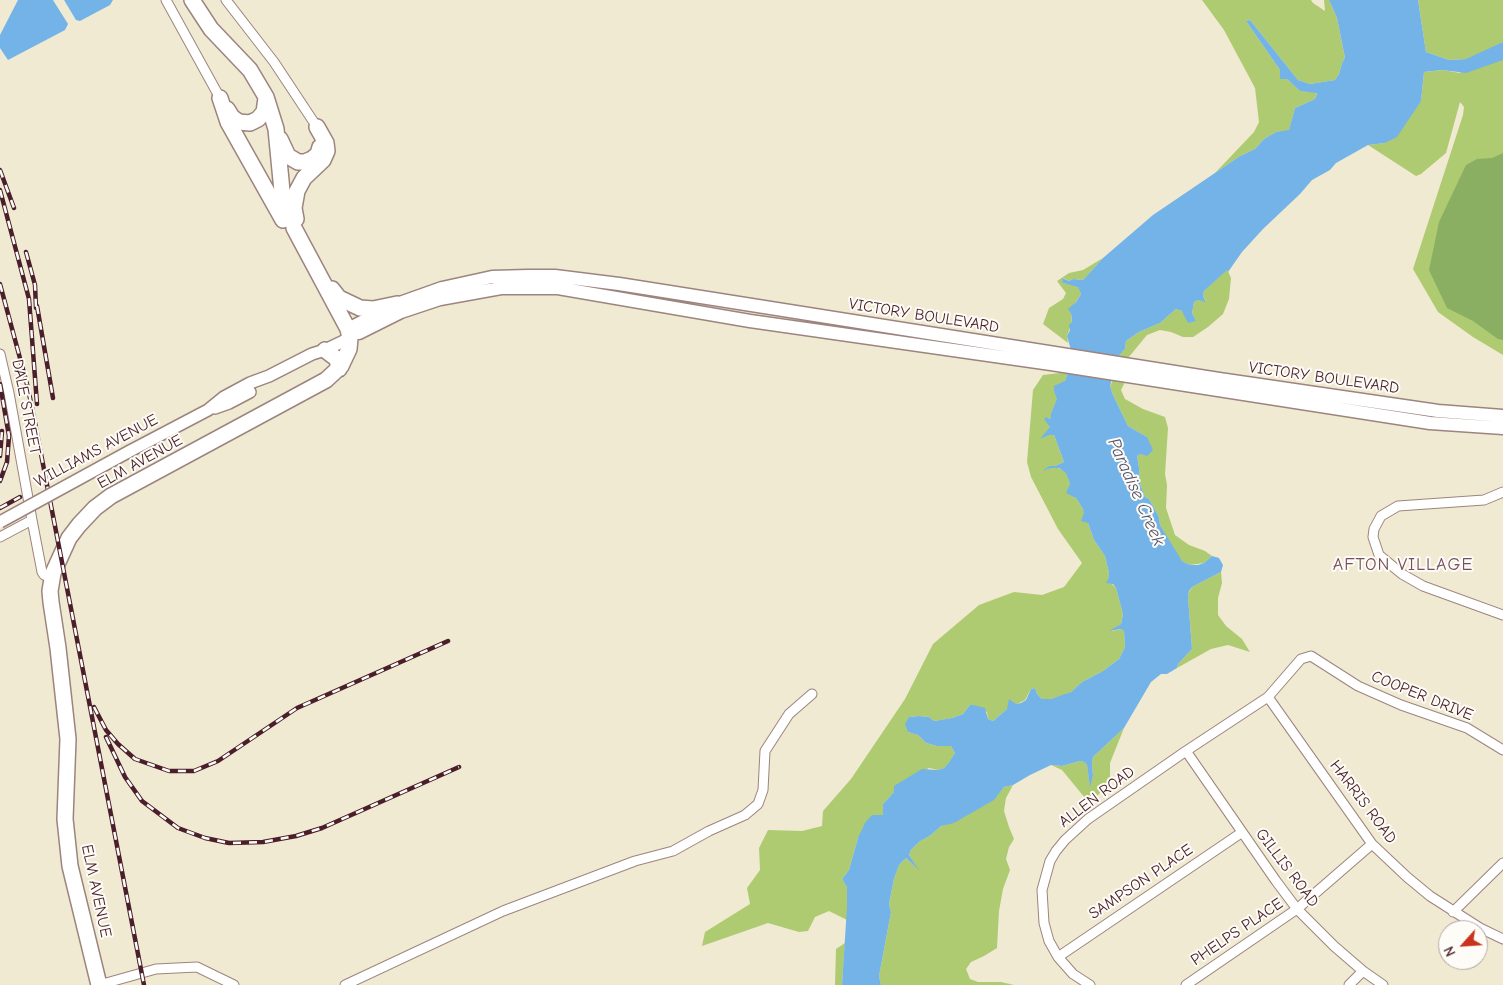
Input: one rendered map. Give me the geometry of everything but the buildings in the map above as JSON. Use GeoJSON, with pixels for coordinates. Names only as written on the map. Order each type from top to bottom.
{"type":"FeatureCollection","features":[{"type":"Feature","properties":{"kind":"main road"},"geometry":{"type":"LineString","coordinates":[[192,0],[218,38],[246,64],[264,94],[276,130],[288,156],[295,161],[305,162],[315,157],[319,150],[320,140],[317,126]]}},
{"type":"Feature","properties":{"kind":"main road"},"geometry":{"type":"LineString","coordinates":[[220,98],[232,117],[246,124],[254,122],[262,116],[266,108],[264,94]]}},
{"type":"Feature","properties":{"kind":"main road"},"geometry":{"type":"LineString","coordinates":[[220,98],[228,122],[292,224],[312,261]]}},
{"type":"Feature","properties":{"kind":"main road"},"geometry":{"type":"LineString","coordinates":[[292,224],[295,196],[301,183],[323,160],[327,151],[326,143],[317,126]]}},
{"type":"Feature","properties":{"kind":"main road"},"geometry":{"type":"LineString","coordinates":[[276,130],[284,202],[292,224],[322,277],[349,333]]}},
{"type":"Feature","properties":{"kind":"main road"},"geometry":{"type":"LineString","coordinates":[[280,178],[298,177],[310,172]]}},
{"type":"Feature","properties":{"kind":"main road"},"geometry":{"type":"LineString","coordinates":[[322,277],[340,298],[355,307],[373,310],[397,304]]}},
{"type":"Feature","properties":{"kind":"main road","name":"VICTORY BOULEVARD"},"geometry":{"type":"LineString","coordinates":[[349,333],[397,304],[442,288],[492,277],[510,282],[558,288],[750,321],[1051,358],[1139,372],[1438,411],[1500,424]]}},
{"type":"Feature","properties":{"kind":"main road","name":"VICTORY BOULEVARD"},"geometry":{"type":"LineString","coordinates":[[349,333],[425,303],[478,292],[510,282]]}},
{"type":"Feature","properties":{"kind":"main road","name":"ELM AVENUE"},"geometry":{"type":"LineString","coordinates":[[99,985],[70,866],[65,819],[68,739],[50,591],[60,554],[79,525],[95,508],[111,496],[326,380],[339,369],[348,355],[349,333]]}},
{"type":"Feature","properties":{"kind":"main road"},"geometry":{"type":"LineString","coordinates":[[318,352],[337,359],[339,369]]}},
{"type":"Feature","properties":{"kind":"street"},"geometry":{"type":"LineString","coordinates":[[166,0],[220,98]]}},
{"type":"Feature","properties":{"kind":"street"},"geometry":{"type":"LineString","coordinates":[[226,0],[274,62],[317,126]]}},
{"type":"Feature","properties":{"kind":"street","name":"WILLIAMS AVENUE"},"geometry":{"type":"LineString","coordinates":[[0,522],[208,410],[224,397],[318,352],[321,346],[349,333]]}},
{"type":"Feature","properties":{"kind":"street","name":"DALE STREET"},"geometry":{"type":"LineString","coordinates":[[0,354],[42,572],[52,578]]}},
{"type":"Feature","properties":{"kind":"street"},"geometry":{"type":"LineString","coordinates":[[1503,492],[1484,500],[1398,506],[1381,516],[1374,529],[1373,536],[1379,555],[1423,586],[1503,615]]}},
{"type":"Feature","properties":{"kind":"street"},"geometry":{"type":"LineString","coordinates":[[0,537],[32,520]]}},
{"type":"Feature","properties":{"kind":"street","name":"COOPER DRIVE"},"geometry":{"type":"LineString","coordinates":[[1268,697],[1301,659],[1311,656],[1358,686],[1401,705],[1467,728],[1503,750]]}},
{"type":"Feature","properties":{"kind":"street"},"geometry":{"type":"LineString","coordinates":[[345,985],[503,911],[635,861],[673,851],[709,831],[745,815],[758,804],[763,790],[765,751],[789,714],[812,694]]}},
{"type":"Feature","properties":{"kind":"street","name":"ALLEN ROAD"},"geometry":{"type":"LineString","coordinates":[[1090,985],[1073,974],[1058,957],[1049,941],[1044,923],[1042,903],[1045,877],[1056,851],[1064,840],[1088,819],[1268,697]]}},
{"type":"Feature","properties":{"kind":"street","name":"HARRIS ROAD"},"geometry":{"type":"LineString","coordinates":[[1268,697],[1372,844],[1430,896],[1480,928],[1503,939]]}},
{"type":"Feature","properties":{"kind":"street","name":"GILLIS ROAD"},"geometry":{"type":"LineString","coordinates":[[1186,751],[1241,832],[1297,909],[1334,946],[1363,971],[1383,985]]}},
{"type":"Feature","properties":{"kind":"street","name":"SAMPSON PLACE"},"geometry":{"type":"LineString","coordinates":[[1058,957],[1241,832]]}},
{"type":"Feature","properties":{"kind":"street","name":"PHELPS PLACE"},"geometry":{"type":"LineString","coordinates":[[1186,985],[1297,909],[1372,844]]}},
{"type":"Feature","properties":{"kind":"street"},"geometry":{"type":"LineString","coordinates":[[1453,912],[1503,863]]}},
{"type":"Feature","properties":{"kind":"street"},"geometry":{"type":"LineString","coordinates":[[99,985],[156,969],[197,967],[234,985]]}},
{"type":"Feature","properties":{"kind":"street"},"geometry":{"type":"LineString","coordinates":[[1349,985],[1363,971]]}},
{"type":"Feature","properties":{"kind":"green space"},"geometry":{"type":"Polygon","coordinates":[[[1202,0],[1311,0],[1325,11],[1324,0],[1329,0],[1337,18],[1345,58],[1335,80],[1310,84],[1298,80],[1250,20],[1246,21],[1280,70],[1280,79],[1287,79],[1300,91],[1317,92],[1315,99],[1295,108],[1289,131],[1276,132],[1264,139],[1255,149],[1240,156],[1215,173],[1254,132],[1259,122],[1255,88],[1224,30],[1202,0]]]}},
{"type":"Feature","properties":{"kind":"green space"},"geometry":{"type":"Polygon","coordinates":[[[1418,0],[1503,0],[1503,355],[1473,337],[1438,312],[1413,269],[1464,107],[1460,102],[1446,153],[1416,176],[1368,145],[1385,143],[1421,101],[1424,72],[1443,70],[1460,73],[1466,59],[1449,60],[1426,52],[1418,0]]]}},
{"type":"Feature","properties":{"kind":"green space"},"geometry":{"type":"Polygon","coordinates":[[[1503,153],[1503,340],[1498,339],[1473,321],[1447,308],[1429,270],[1439,222],[1466,165],[1477,159],[1492,158],[1503,153]]]}},
{"type":"Feature","properties":{"kind":"green space"},"geometry":{"type":"Polygon","coordinates":[[[1103,258],[1083,280],[1073,279],[1069,281],[1063,278],[1063,283],[1078,286],[1081,294],[1073,306],[1072,322],[1067,336],[1068,343],[1043,324],[1049,308],[1063,299],[1066,293],[1057,281],[1069,273],[1083,270],[1103,258]]]}},
{"type":"Feature","properties":{"kind":"green space"},"geometry":{"type":"Polygon","coordinates":[[[1227,269],[1231,278],[1229,299],[1223,314],[1208,327],[1193,337],[1183,337],[1160,330],[1147,335],[1128,358],[1118,357],[1125,349],[1126,341],[1139,332],[1160,323],[1176,309],[1196,321],[1192,313],[1194,302],[1198,300],[1206,301],[1203,296],[1204,291],[1227,269]]]}},
{"type":"Feature","properties":{"kind":"green space"},"geometry":{"type":"Polygon","coordinates":[[[1068,372],[1065,381],[1054,391],[1058,398],[1049,419],[1049,435],[1054,435],[1064,462],[1055,466],[1049,466],[1046,470],[1058,468],[1066,472],[1070,484],[1068,493],[1076,498],[1083,509],[1094,540],[1105,556],[1109,573],[1108,580],[1116,588],[1123,614],[1121,624],[1111,631],[1122,629],[1124,631],[1125,647],[1119,659],[1103,671],[1082,682],[1071,692],[1062,696],[1042,699],[1037,694],[1035,688],[1031,689],[1025,700],[1007,709],[993,721],[988,719],[987,712],[970,705],[963,714],[952,718],[934,721],[929,717],[909,717],[908,732],[918,735],[926,743],[937,746],[951,746],[955,753],[944,768],[938,770],[929,768],[894,792],[883,804],[883,815],[858,838],[849,870],[842,879],[847,887],[847,920],[829,911],[815,917],[808,931],[799,932],[768,923],[702,946],[705,932],[750,904],[747,888],[760,870],[759,848],[768,830],[802,831],[822,826],[823,811],[851,779],[905,699],[933,644],[979,605],[1014,592],[1042,595],[1064,587],[1082,563],[1058,529],[1031,477],[1027,462],[1033,390],[1043,375],[1068,372]]]}},
{"type":"Feature","properties":{"kind":"green space"},"geometry":{"type":"Polygon","coordinates":[[[1113,380],[1125,382],[1121,390],[1125,399],[1143,409],[1165,417],[1168,428],[1165,474],[1167,485],[1166,508],[1175,535],[1189,545],[1212,556],[1204,563],[1190,565],[1178,557],[1160,525],[1159,517],[1153,506],[1149,499],[1145,497],[1140,484],[1137,456],[1141,454],[1147,437],[1128,426],[1110,386],[1113,380]]]}},
{"type":"Feature","properties":{"kind":"green space"},"geometry":{"type":"Polygon","coordinates":[[[1221,572],[1222,583],[1218,598],[1218,615],[1226,626],[1242,639],[1250,652],[1228,645],[1211,649],[1177,668],[1178,664],[1192,649],[1189,592],[1192,587],[1221,572]]]}},
{"type":"Feature","properties":{"kind":"green space"},"geometry":{"type":"Polygon","coordinates":[[[1124,728],[1110,763],[1110,783],[1093,800],[1085,798],[1062,770],[1051,765],[1062,766],[1080,761],[1084,762],[1087,765],[1090,785],[1093,776],[1093,757],[1124,728]]]}},
{"type":"Feature","properties":{"kind":"green space"},"geometry":{"type":"Polygon","coordinates":[[[1013,785],[1006,798],[1004,811],[1014,839],[1009,847],[1006,859],[1010,870],[1003,889],[999,911],[997,948],[971,962],[966,969],[970,979],[978,982],[1001,982],[1014,985],[881,985],[879,976],[891,912],[889,904],[899,865],[906,858],[917,868],[909,855],[919,842],[941,826],[954,822],[993,800],[1004,787],[1013,785]]]}},
{"type":"Feature","properties":{"kind":"green space"},"geometry":{"type":"Polygon","coordinates":[[[845,943],[842,985],[835,985],[836,949],[845,943]]]}},
{"type":"Feature","properties":{"kind":"water"},"geometry":{"type":"Polygon","coordinates":[[[18,0],[53,0],[68,24],[65,30],[8,60],[0,48],[0,35],[18,0]]]}},
{"type":"Feature","properties":{"kind":"water"},"geometry":{"type":"Polygon","coordinates":[[[64,0],[113,0],[110,5],[80,21],[76,20],[64,0]]]}},
{"type":"Feature","properties":{"kind":"water","name":"Paradise Creek"},"geometry":{"type":"Polygon","coordinates":[[[1329,0],[1418,0],[1426,52],[1449,60],[1466,59],[1503,42],[1503,60],[1466,73],[1442,70],[1424,72],[1421,101],[1397,137],[1385,143],[1368,145],[1336,163],[1330,170],[1312,180],[1242,252],[1228,272],[1227,270],[1204,291],[1203,296],[1206,302],[1198,300],[1194,302],[1192,313],[1196,321],[1188,323],[1182,311],[1176,309],[1160,323],[1139,332],[1126,341],[1125,349],[1118,357],[1110,386],[1128,426],[1147,437],[1153,450],[1147,456],[1141,454],[1137,456],[1140,484],[1145,497],[1149,499],[1159,517],[1160,525],[1182,561],[1190,565],[1198,565],[1204,563],[1212,556],[1219,558],[1223,565],[1221,572],[1192,587],[1189,591],[1192,649],[1178,664],[1177,668],[1167,674],[1161,674],[1151,682],[1124,728],[1093,757],[1093,776],[1090,787],[1087,765],[1084,762],[1080,761],[1062,766],[1051,765],[1013,785],[1004,787],[994,800],[954,823],[941,826],[919,842],[909,855],[919,870],[906,858],[899,865],[894,879],[889,904],[891,912],[879,976],[881,985],[842,985],[847,887],[842,879],[849,870],[858,838],[865,823],[872,815],[883,815],[883,804],[894,792],[894,786],[922,769],[938,770],[944,768],[955,753],[951,746],[937,746],[926,743],[918,735],[908,732],[905,724],[909,717],[929,717],[934,721],[952,718],[963,714],[970,705],[973,705],[985,708],[988,719],[993,721],[1007,709],[1009,699],[1016,704],[1021,703],[1026,700],[1031,689],[1035,688],[1037,694],[1042,699],[1051,699],[1071,692],[1082,682],[1103,671],[1119,659],[1125,647],[1124,631],[1121,629],[1109,631],[1121,624],[1123,614],[1116,588],[1113,584],[1106,583],[1109,573],[1105,556],[1094,540],[1088,523],[1081,521],[1084,513],[1083,509],[1076,498],[1066,493],[1070,484],[1066,473],[1059,468],[1043,471],[1049,466],[1055,466],[1064,462],[1054,435],[1040,439],[1050,427],[1044,419],[1051,417],[1057,399],[1054,386],[1065,381],[1068,372],[1071,350],[1067,336],[1070,330],[1069,325],[1072,322],[1071,313],[1068,309],[1081,294],[1078,287],[1063,283],[1062,278],[1069,281],[1073,279],[1083,280],[1103,258],[1153,215],[1240,156],[1255,149],[1264,139],[1276,132],[1289,130],[1295,108],[1315,99],[1317,93],[1300,91],[1287,79],[1280,79],[1280,70],[1246,21],[1250,20],[1298,80],[1310,84],[1335,80],[1345,58],[1337,18],[1329,0]]]}},
{"type":"Feature","properties":{"kind":"railway"},"geometry":{"type":"LineString","coordinates":[[0,170],[14,208]]}},
{"type":"Feature","properties":{"kind":"railway"},"geometry":{"type":"LineString","coordinates":[[0,190],[29,299],[37,404]]}},
{"type":"Feature","properties":{"kind":"railway"},"geometry":{"type":"LineString","coordinates":[[26,252],[35,285],[36,308]]}},
{"type":"Feature","properties":{"kind":"railway"},"geometry":{"type":"LineString","coordinates":[[0,284],[28,388],[144,985]]}},
{"type":"Feature","properties":{"kind":"railway"},"geometry":{"type":"LineString","coordinates":[[37,306],[53,398]]}},
{"type":"Feature","properties":{"kind":"railway"},"geometry":{"type":"LineString","coordinates":[[0,384],[9,436],[7,462],[0,481]]}},
{"type":"Feature","properties":{"kind":"railway"},"geometry":{"type":"LineString","coordinates":[[0,456],[2,431]]}},
{"type":"Feature","properties":{"kind":"railway"},"geometry":{"type":"LineString","coordinates":[[0,508],[20,497]]}},
{"type":"Feature","properties":{"kind":"railway"},"geometry":{"type":"LineString","coordinates":[[94,707],[106,730],[135,759],[169,771],[194,771],[218,761],[297,708],[448,641]]}},
{"type":"Feature","properties":{"kind":"railway"},"geometry":{"type":"LineString","coordinates":[[106,737],[125,777],[142,801],[178,828],[205,838],[229,843],[263,842],[296,836],[322,828],[459,767]]}},
{"type":"Feature","properties":{"kind":"district","name":"AFTON VILLAGE"},"geometry":{"type":"Point","coordinates":[1403,565]}}]}
